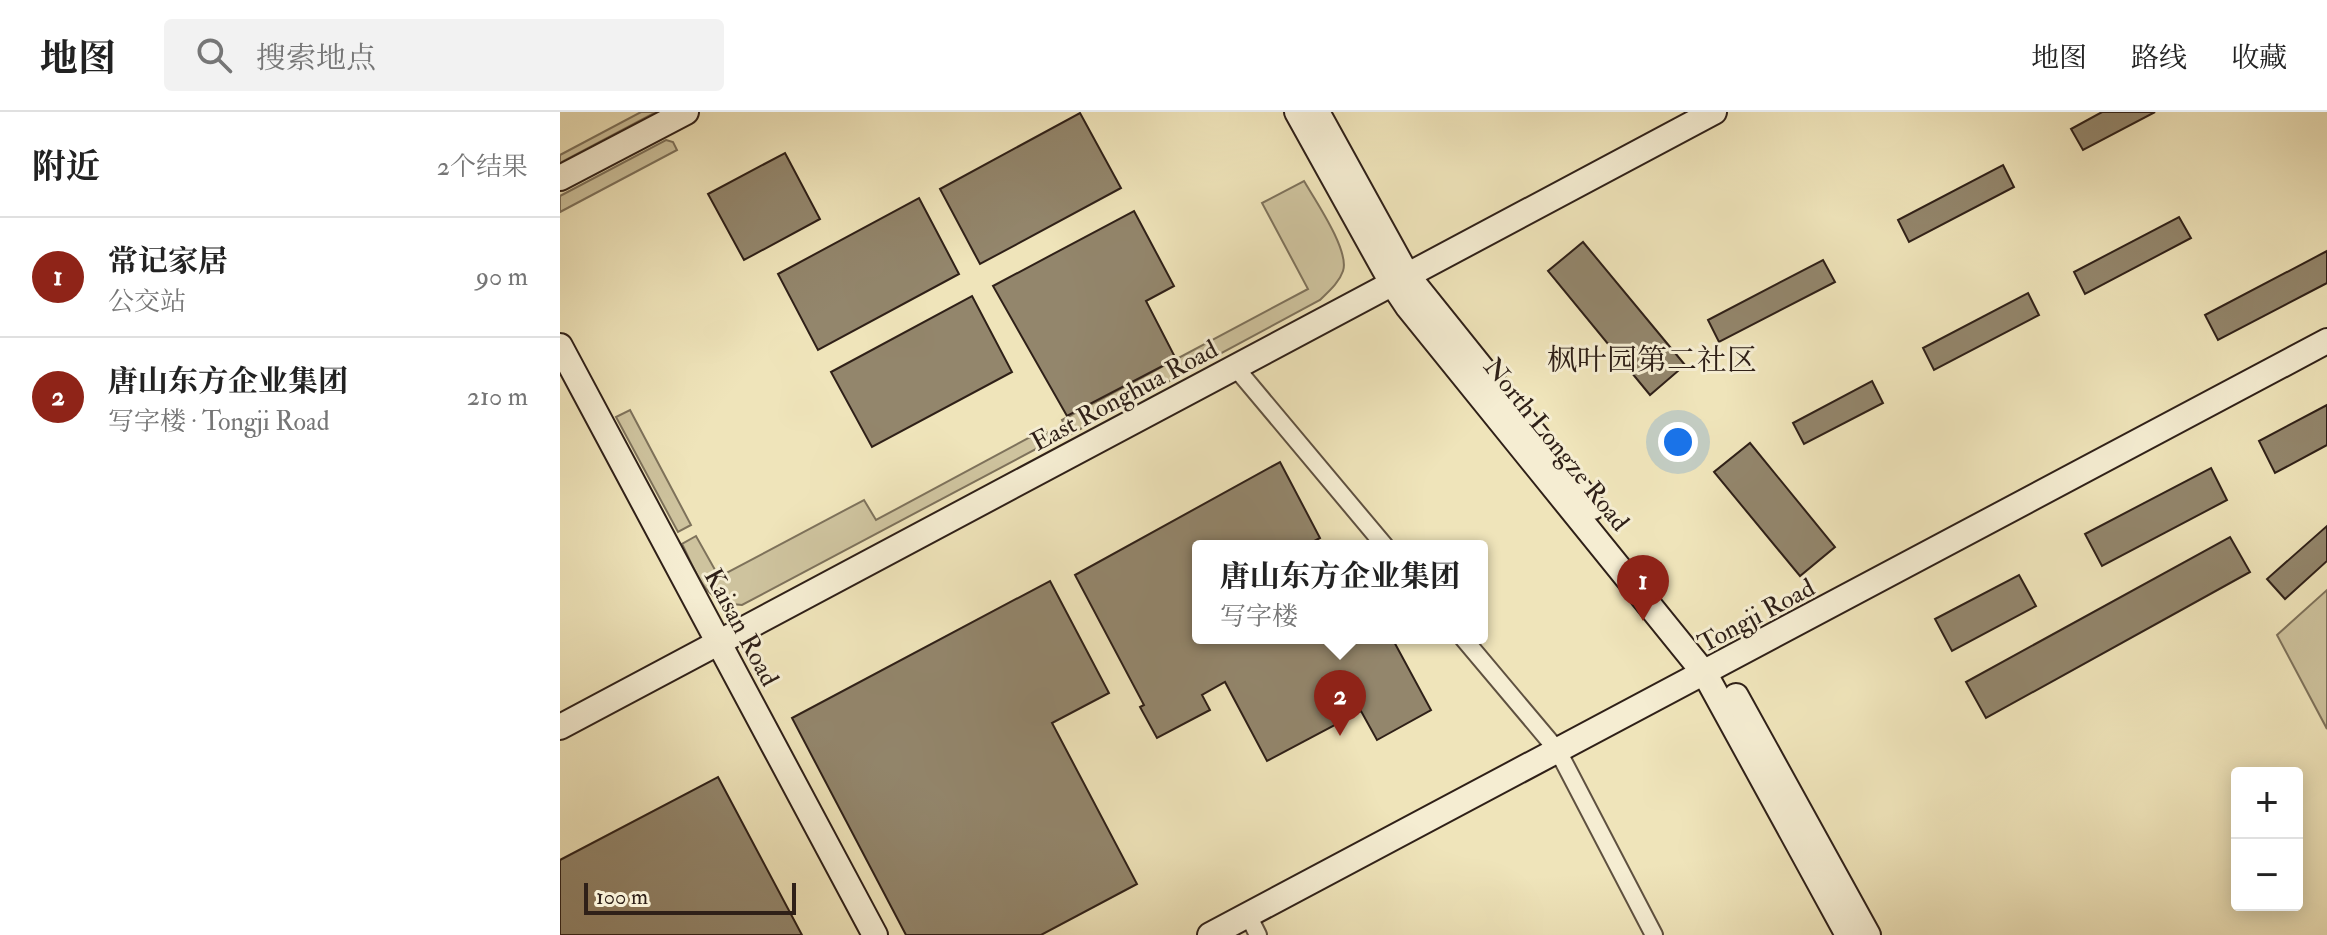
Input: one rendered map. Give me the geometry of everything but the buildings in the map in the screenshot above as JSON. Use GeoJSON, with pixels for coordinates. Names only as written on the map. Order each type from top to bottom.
{"type":"FeatureCollection","features":[{"type":"Feature","properties":{"kind":"street"},"geometry":{"type":"LineString","coordinates":[[560,178],[686,112]]}},
{"type":"Feature","properties":{"kind":"street","name":"North Longze Road"},"geometry":{"type":"LineString","coordinates":[[1297,112],[1399,279],[1712,670],[1868,935]]}},
{"type":"Feature","properties":{"kind":"street","name":"North Longze Road"},"geometry":{"type":"LineString","coordinates":[[1317,112],[1399,279]]}},
{"type":"Feature","properties":{"kind":"street","name":"East Ronghua Road"},"geometry":{"type":"LineString","coordinates":[[560,727],[1714,112]]}},
{"type":"Feature","properties":{"kind":"street","name":"Tongji Road"},"geometry":{"type":"LineString","coordinates":[[1210,935],[1253,925],[1558,751],[2327,341]]}},
{"type":"Feature","properties":{"kind":"street","name":"Kaisan Road"},"geometry":{"type":"LineString","coordinates":[[560,346],[875,935]]}},
{"type":"Feature","properties":{"kind":"street"},"geometry":{"type":"LineString","coordinates":[[1235,367],[1380,540]]}},
{"type":"Feature","properties":{"kind":"street"},"geometry":{"type":"LineString","coordinates":[[1468,644],[1558,751],[1654,935]]}},
{"type":"Feature","properties":{"kind":"street","name":"North Longze Road"},"geometry":{"type":"LineString","coordinates":[[1712,670],[1848,935]]}},
{"type":"Feature","properties":{"kind":"shaded area"},"geometry":{"type":"Polygon","coordinates":[[[641,112],[656,112],[560,163],[560,155],[641,112]]]}},
{"type":"Feature","properties":{"kind":"shaded area"},"geometry":{"type":"Polygon","coordinates":[[[666,140],[673,142],[677,150],[560,212],[560,196],[666,140]]]}},
{"type":"Feature","properties":{"kind":"shaded area"},"geometry":{"type":"Polygon","coordinates":[[[1304,181],[1341,251],[1343,271],[1333,287],[1320,300],[1069,435],[1062,420],[1308,289],[1262,203],[1304,181]]]}},
{"type":"Feature","properties":{"kind":"shaded area"},"geometry":{"type":"Polygon","coordinates":[[[630,410],[691,525],[678,532],[616,417],[630,410]]]}},
{"type":"Feature","properties":{"kind":"shaded area"},"geometry":{"type":"Polygon","coordinates":[[[1045,429],[1051,441],[742,605],[718,599],[710,593],[682,544],[696,536],[719,577],[864,500],[876,520],[1045,429]]]}},
{"type":"Feature","properties":{"kind":"shaded area"},"geometry":{"type":"Polygon","coordinates":[[[2327,590],[2327,729],[2277,635],[2327,590]]]}},
{"type":"Feature","properties":{"kind":"place","name":"常记家居"},"geometry":{"type":"Point","coordinates":[1643,621]}},
{"type":"Feature","properties":{"kind":"place","name":"唐山东方企业集团"},"geometry":{"type":"Point","coordinates":[1340,736]}},
{"type":"Feature","properties":{"kind":"district","name":"枫叶园第二社区"},"geometry":{"type":"Point","coordinates":[1652,360]}}]}
